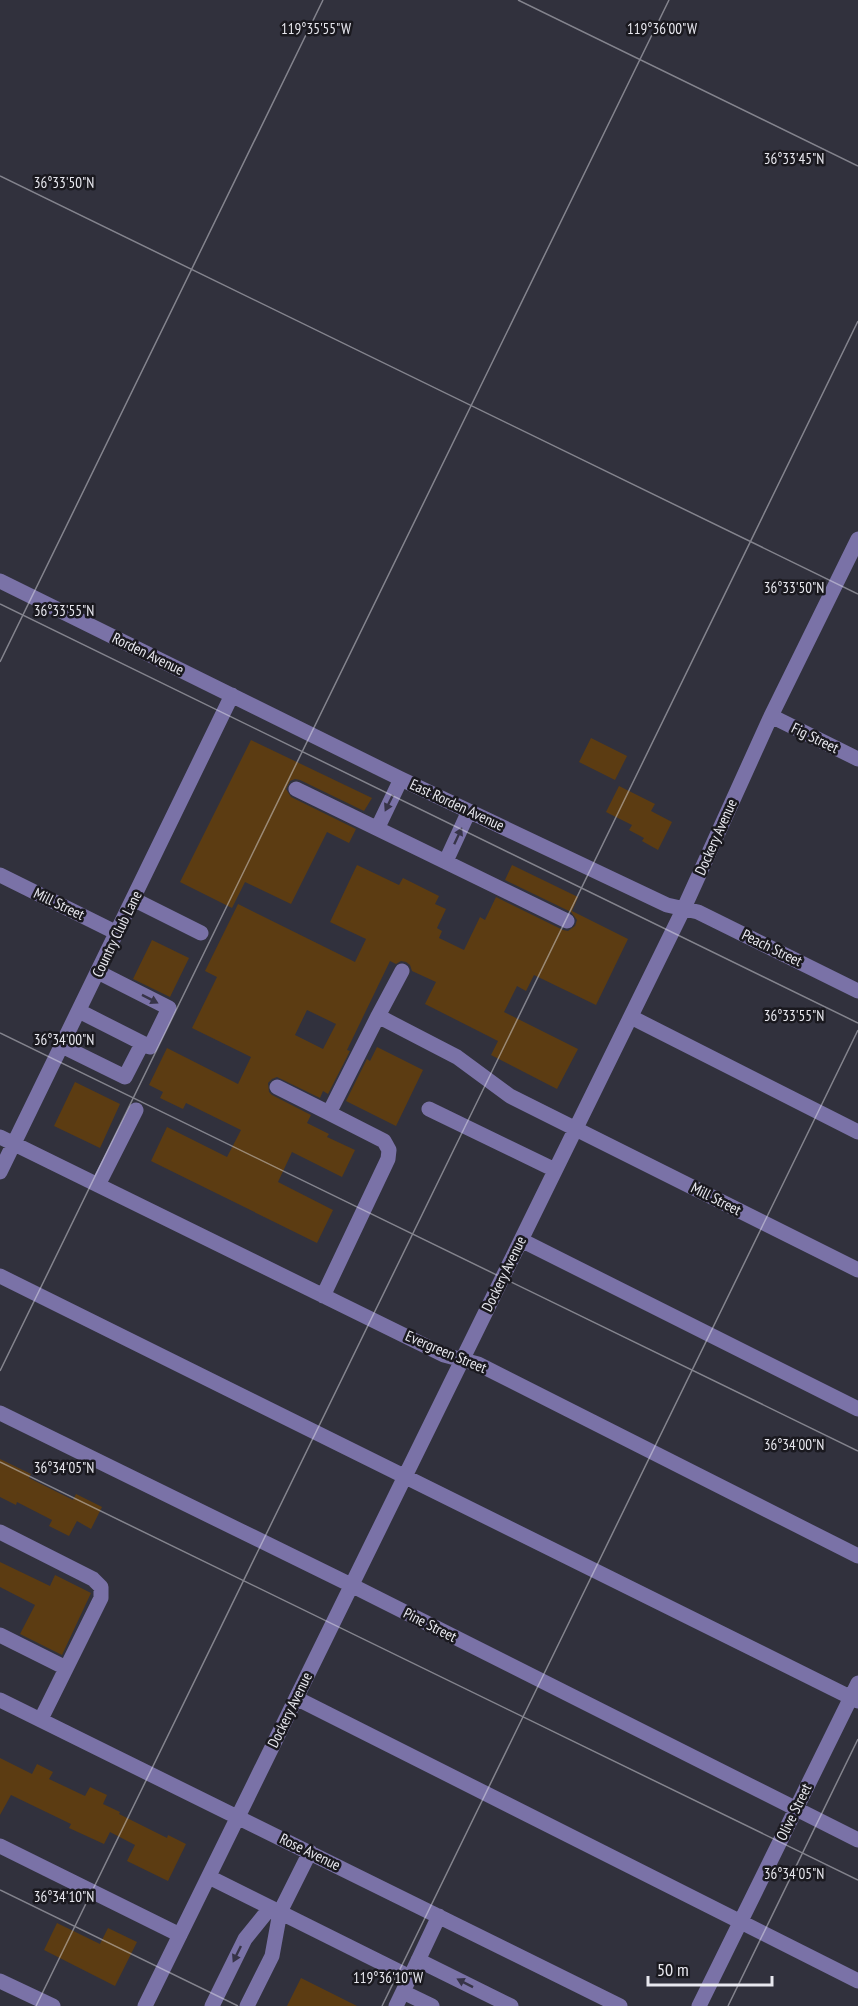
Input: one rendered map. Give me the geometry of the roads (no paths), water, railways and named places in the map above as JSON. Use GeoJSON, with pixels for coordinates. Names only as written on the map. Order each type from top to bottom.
{"type":"FeatureCollection","features":[{"type":"Feature","properties":{"kind":"street","name":"Dockery Avenue"},"geometry":{"type":"LineString","coordinates":[[145,2006],[684,908],[771,716],[858,539]]}},
{"type":"Feature","properties":{"kind":"street","name":"Rorden Avenue"},"geometry":{"type":"LineString","coordinates":[[0,581],[232,695]]}},
{"type":"Feature","properties":{"kind":"street","name":"East Rorden Avenue"},"geometry":{"type":"LineString","coordinates":[[232,695],[401,779],[667,905],[684,908]]}},
{"type":"Feature","properties":{"kind":"street","name":"Country Club Lane"},"geometry":{"type":"LineString","coordinates":[[0,1172],[232,695]]}},
{"type":"Feature","properties":{"kind":"street","name":"Fig Street"},"geometry":{"type":"LineString","coordinates":[[771,716],[858,759]]}},
{"type":"Feature","properties":{"kind":"street"},"geometry":{"type":"LineString","coordinates":[[378,827],[401,779]]}},
{"type":"Feature","properties":{"kind":"street"},"geometry":{"type":"LineString","coordinates":[[296,789],[567,921]]}},
{"type":"Feature","properties":{"kind":"street"},"geometry":{"type":"LineString","coordinates":[[446,861],[469,811]]}},
{"type":"Feature","properties":{"kind":"street","name":"Mill Street"},"geometry":{"type":"LineString","coordinates":[[0,875],[117,933]]}},
{"type":"Feature","properties":{"kind":"street"},"geometry":{"type":"LineString","coordinates":[[133,899],[201,933]]}},
{"type":"Feature","properties":{"kind":"street","name":"Peach Street"},"geometry":{"type":"LineString","coordinates":[[684,908],[699,912],[858,991]]}},
{"type":"Feature","properties":{"kind":"street"},"geometry":{"type":"LineString","coordinates":[[329,1113],[402,971]]}},
{"type":"Feature","properties":{"kind":"street"},"geometry":{"type":"LineString","coordinates":[[79,1011],[150,1047],[169,1008],[98,972]]}},
{"type":"Feature","properties":{"kind":"street","name":"Mill Street"},"geometry":{"type":"LineString","coordinates":[[378,1016],[457,1057],[510,1096],[858,1270]]}},
{"type":"Feature","properties":{"kind":"street"},"geometry":{"type":"LineString","coordinates":[[631,1017],[858,1132]]}},
{"type":"Feature","properties":{"kind":"street"},"geometry":{"type":"LineString","coordinates":[[62,1047],[125,1077],[142,1044]]}},
{"type":"Feature","properties":{"kind":"street"},"geometry":{"type":"LineString","coordinates":[[277,1087],[384,1141],[389,1154],[323,1296]]}},
{"type":"Feature","properties":{"kind":"street"},"geometry":{"type":"LineString","coordinates":[[429,1108],[555,1170]]}},
{"type":"Feature","properties":{"kind":"street"},"geometry":{"type":"LineString","coordinates":[[98,1185],[136,1110]]}},
{"type":"Feature","properties":{"kind":"street","name":"Evergreen Street"},"geometry":{"type":"LineString","coordinates":[[0,1137],[444,1355],[488,1370],[858,1556]]}},
{"type":"Feature","properties":{"kind":"street"},"geometry":{"type":"LineString","coordinates":[[521,1240],[858,1409]]}},
{"type":"Feature","properties":{"kind":"street"},"geometry":{"type":"LineString","coordinates":[[0,1276],[854,1699]]}},
{"type":"Feature","properties":{"kind":"street","name":"Pine Street"},"geometry":{"type":"LineString","coordinates":[[0,1413],[351,1585],[858,1840]]}},
{"type":"Feature","properties":{"kind":"street"},"geometry":{"type":"LineString","coordinates":[[0,1532],[93,1579],[101,1587],[101,1598],[41,1719]]}},
{"type":"Feature","properties":{"kind":"street"},"geometry":{"type":"LineString","coordinates":[[0,1635],[66,1668]]}},
{"type":"Feature","properties":{"kind":"street","name":"Olive Street"},"geometry":{"type":"LineString","coordinates":[[699,2006],[796,1809],[854,1699],[858,1683]]}},
{"type":"Feature","properties":{"kind":"street"},"geometry":{"type":"LineString","coordinates":[[296,1698],[858,1981]]}},
{"type":"Feature","properties":{"kind":"street","name":"Rose Avenue"},"geometry":{"type":"LineString","coordinates":[[0,1700],[620,2006]]}},
{"type":"Feature","properties":{"kind":"street"},"geometry":{"type":"LineString","coordinates":[[0,1846],[180,1935]]}},
{"type":"Feature","properties":{"kind":"street"},"geometry":{"type":"LineString","coordinates":[[212,2006],[245,1939],[275,1910],[310,1852]]}},
{"type":"Feature","properties":{"kind":"street"},"geometry":{"type":"LineString","coordinates":[[208,1877],[410,1977]]}},
{"type":"Feature","properties":{"kind":"street"},"geometry":{"type":"LineString","coordinates":[[247,2006],[272,1956],[275,1910]]}},
{"type":"Feature","properties":{"kind":"street"},"geometry":{"type":"LineString","coordinates":[[396,2006],[440,1916]]}},
{"type":"Feature","properties":{"kind":"street"},"geometry":{"type":"LineString","coordinates":[[418,1960],[511,2006]]}},
{"type":"Feature","properties":{"kind":"street"},"geometry":{"type":"LineString","coordinates":[[0,1981],[53,2006]]}},
{"type":"Feature","properties":{"kind":"street"},"geometry":{"type":"LineString","coordinates":[[403,1992],[432,2006]]}}]}
